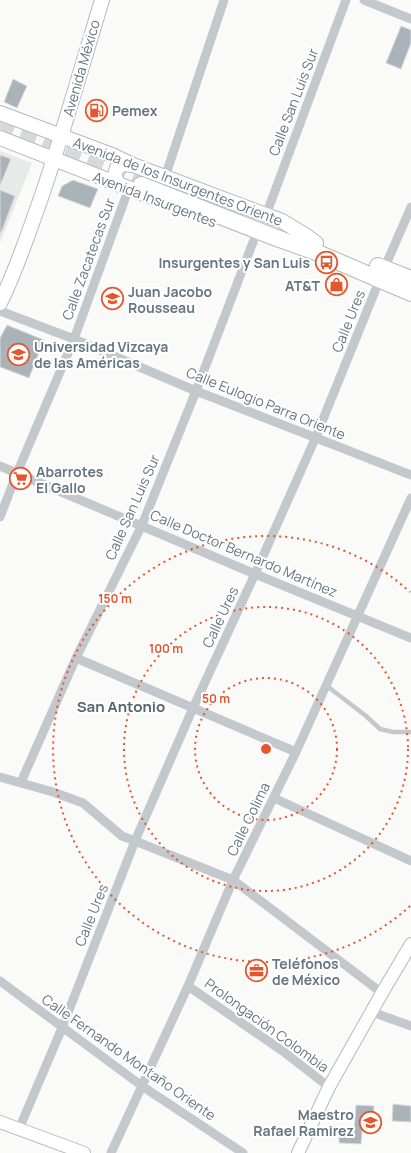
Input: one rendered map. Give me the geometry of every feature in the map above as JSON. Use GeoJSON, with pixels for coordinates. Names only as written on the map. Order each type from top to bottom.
{"type":"FeatureCollection","features":[{"type":"Feature","properties":{"kind":"highway","name":"Avenida Insurgentes"},"geometry":{"type":"LineString","coordinates":[[134,184],[314,247],[382,274],[411,293]]}},
{"type":"Feature","properties":{"kind":"highway","name":"Avenida Insurgentes"},"geometry":{"type":"LineString","coordinates":[[382,274],[411,279]]}},
{"type":"Feature","properties":{"kind":"main road","name":"Avenida México"},"geometry":{"type":"LineString","coordinates":[[0,303],[20,257],[54,159],[102,0]]}},
{"type":"Feature","properties":{"kind":"main road","name":"Avenida de los Insurgentes Oriente"},"geometry":{"type":"LineString","coordinates":[[0,113],[266,215],[294,228]]}},
{"type":"Feature","properties":{"kind":"main road","name":"Avenida Insurgentes"},"geometry":{"type":"LineString","coordinates":[[0,138],[54,159],[134,184],[255,237],[283,247],[303,251],[314,247],[294,228]]}},
{"type":"Feature","properties":{"kind":"main road"},"geometry":{"type":"LineString","coordinates":[[133,165],[123,164],[117,168],[114,175],[115,178],[134,184]]}},
{"type":"Feature","properties":{"kind":"main road"},"geometry":{"type":"LineString","coordinates":[[298,1153],[329,1087],[411,944]]}},
{"type":"Feature","properties":{"kind":"main road"},"geometry":{"type":"LineString","coordinates":[[0,1122],[84,1153]]}},
{"type":"Feature","properties":{"kind":"street"},"geometry":{"type":"LineString","coordinates":[[165,177],[224,0]]}},
{"type":"Feature","properties":{"kind":"street","name":"Calle San Luis Sur"},"geometry":{"type":"LineString","coordinates":[[266,215],[346,0]]}},
{"type":"Feature","properties":{"kind":"street"},"geometry":{"type":"LineString","coordinates":[[364,0],[411,19]]}},
{"type":"Feature","properties":{"kind":"street","name":"Calle Zacatecas Sur"},"geometry":{"type":"LineString","coordinates":[[0,517],[17,472],[74,340],[134,184]]}},
{"type":"Feature","properties":{"kind":"street","name":"Calle Ures"},"geometry":{"type":"LineString","coordinates":[[19,1129],[62,1028],[135,841],[193,708],[315,439],[411,207]]}},
{"type":"Feature","properties":{"kind":"street","name":"Calle San Luis Sur"},"geometry":{"type":"LineString","coordinates":[[21,782],[76,658],[142,525],[196,391],[255,237]]}},
{"type":"Feature","properties":{"kind":"street","name":"Calle Eulogio Parra Oriente"},"geometry":{"type":"LineString","coordinates":[[0,311],[315,439],[411,475]]}},
{"type":"Feature","properties":{"kind":"street","name":"Calle Doctor Bernardo Martínez"},"geometry":{"type":"LineString","coordinates":[[0,466],[411,638]]}},
{"type":"Feature","properties":{"kind":"street","name":"Calle Colima"},"geometry":{"type":"LineString","coordinates":[[111,1153],[188,986],[233,880],[327,686],[411,498]]}},
{"type":"Feature","properties":{"kind":"street"},"geometry":{"type":"LineString","coordinates":[[76,658],[296,752]]}},
{"type":"Feature","properties":{"kind":"street"},"geometry":{"type":"LineString","coordinates":[[0,776],[83,803],[122,836],[233,880],[382,993]]}},
{"type":"Feature","properties":{"kind":"street"},"geometry":{"type":"LineString","coordinates":[[274,798],[411,861]]}},
{"type":"Feature","properties":{"kind":"street","name":"Calle Fernando Montaño Oriente"},"geometry":{"type":"LineString","coordinates":[[0,981],[142,1086],[243,1153]]}},
{"type":"Feature","properties":{"kind":"street","name":"Prolongación Colombia"},"geometry":{"type":"LineString","coordinates":[[188,986],[284,1052],[329,1087]]}},
{"type":"Feature","properties":{"kind":"street"},"geometry":{"type":"LineString","coordinates":[[372,1012],[411,1026]]}},
{"type":"Feature","properties":{"kind":"lane"},"geometry":{"type":"LineString","coordinates":[[327,686],[366,716],[380,729],[394,732],[411,732]]}},
{"type":"Feature","properties":{"kind":"shaded area"},"geometry":{"type":"Polygon","coordinates":[[[0,151],[32,163],[0,243],[0,151]]]}},
{"type":"Feature","properties":{"kind":"building"},"geometry":{"type":"Polygon","coordinates":[[[401,26],[411,30],[411,43],[401,69],[386,63],[401,26]]]}},
{"type":"Feature","properties":{"kind":"building"},"geometry":{"type":"Polygon","coordinates":[[[13,79],[27,86],[17,108],[4,102],[13,79]]]}},
{"type":"Feature","properties":{"kind":"building"},"geometry":{"type":"Polygon","coordinates":[[[0,155],[11,159],[0,186],[0,155]]]}},
{"type":"Feature","properties":{"kind":"building"},"geometry":{"type":"Polygon","coordinates":[[[73,180],[98,189],[90,208],[58,196],[62,186],[73,180]]]}},
{"type":"Feature","properties":{"kind":"building"},"geometry":{"type":"Polygon","coordinates":[[[0,190],[15,196],[1,233],[0,233],[0,190]]]}},
{"type":"Feature","properties":{"kind":"building","name":"Universidad Vizcaya de las Américas"},"geometry":{"type":"Polygon","coordinates":[[[7,325],[44,340],[29,378],[0,367],[0,338],[7,325]]]}},
{"type":"Feature","properties":{"kind":"building"},"geometry":{"type":"Polygon","coordinates":[[[393,1104],[411,1106],[411,1122],[392,1121],[393,1104]]]}},
{"type":"Feature","properties":{"kind":"building"},"geometry":{"type":"Polygon","coordinates":[[[356,1105],[374,1106],[373,1122],[363,1121],[361,1144],[339,1143],[339,1132],[354,1133],[356,1105]]]}},
{"type":"Feature","properties":{"kind":"tunnel"},"geometry":{"type":"LineString","coordinates":[[0,121],[144,177]]}},
{"type":"Feature","properties":{"kind":"place","name":"Pemex"},"geometry":{"type":"Point","coordinates":[97,110]}},
{"type":"Feature","properties":{"kind":"place","name":"Insurgentes y San Luis"},"geometry":{"type":"Point","coordinates":[326,262]}},
{"type":"Feature","properties":{"kind":"place","name":"AT&T"},"geometry":{"type":"Point","coordinates":[336,285]}},
{"type":"Feature","properties":{"kind":"place","name":"Juan Jacobo Rousseau"},"geometry":{"type":"Point","coordinates":[113,299]}},
{"type":"Feature","properties":{"kind":"place","name":"Universidad Vizcaya de las Américas"},"geometry":{"type":"Point","coordinates":[19,354]}},
{"type":"Feature","properties":{"kind":"place","name":"Abarrotes El Gallo"},"geometry":{"type":"Point","coordinates":[20,479]}},
{"type":"Feature","properties":{"kind":"place","name":"Teléfonos de México"},"geometry":{"type":"Point","coordinates":[257,971]}},
{"type":"Feature","properties":{"kind":"place","name":"Maestro Rafael Ramirez"},"geometry":{"type":"Point","coordinates":[370,1122]}},
{"type":"Feature","properties":{"kind":"district","name":"San Antonio"},"geometry":{"type":"Point","coordinates":[121,706]}}]}
